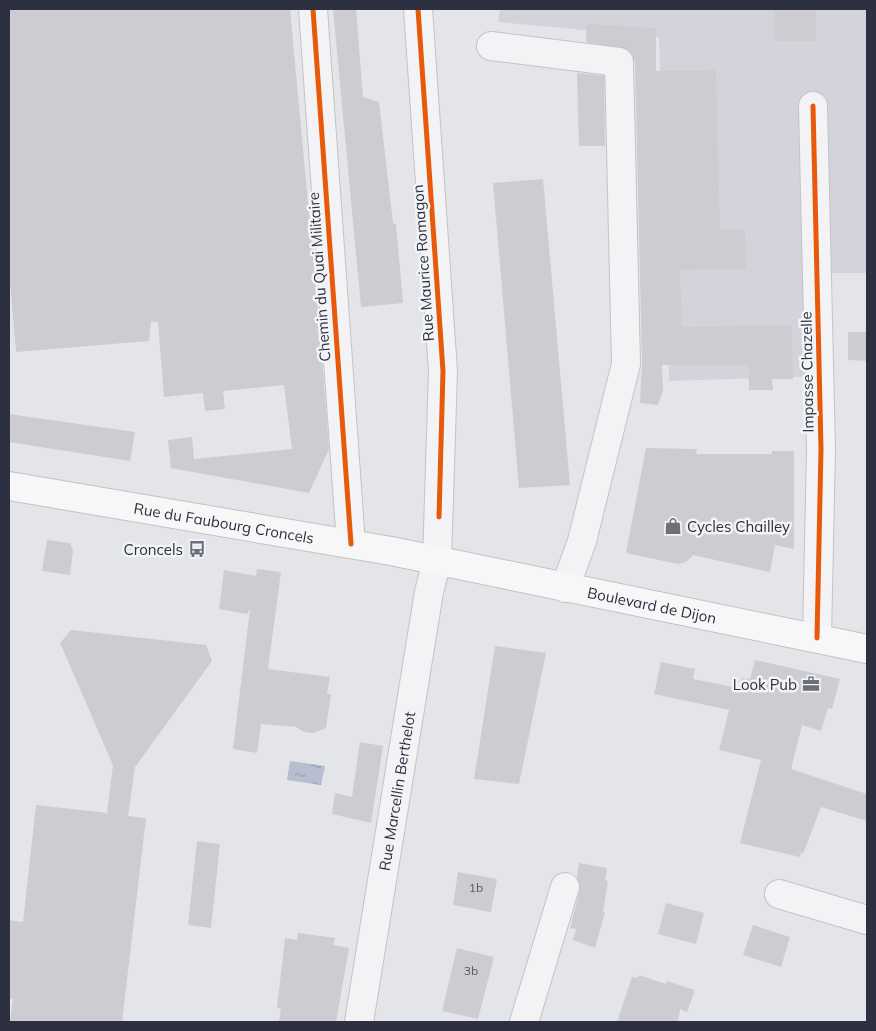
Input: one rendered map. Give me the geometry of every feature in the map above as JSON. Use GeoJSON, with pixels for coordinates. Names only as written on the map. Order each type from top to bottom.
{"type":"FeatureCollection","features":[{"type":"Feature","properties":{"kind":"main road","name":"Rue du Faubourg Croncels"},"geometry":{"type":"LineString","coordinates":[[9,486],[350,544],[437,561]]}},
{"type":"Feature","properties":{"kind":"main road","name":"Boulevard de Dijon"},"geometry":{"type":"LineString","coordinates":[[437,561],[867,649]]}},
{"type":"Feature","properties":{"kind":"street","name":"Chemin du Quai Militaire"},"geometry":{"type":"LineString","coordinates":[[313,9],[350,544]]}},
{"type":"Feature","properties":{"kind":"street","name":"Rue Maurice Romagon"},"geometry":{"type":"LineString","coordinates":[[418,9],[443,371],[437,561]]}},
{"type":"Feature","properties":{"kind":"street"},"geometry":{"type":"LineString","coordinates":[[492,46],[619,62],[626,364],[582,541],[565,588]]}},
{"type":"Feature","properties":{"kind":"street","name":"Impasse Chazelle"},"geometry":{"type":"LineString","coordinates":[[813,106],[821,449],[817,638]]}},
{"type":"Feature","properties":{"kind":"street","name":"Rue Marcellin Berthelot"},"geometry":{"type":"LineString","coordinates":[[359,1022],[429,592],[437,561]]}},
{"type":"Feature","properties":{"kind":"street"},"geometry":{"type":"LineString","coordinates":[[524,1022],[565,888]]}},
{"type":"Feature","properties":{"kind":"street"},"geometry":{"type":"LineString","coordinates":[[779,894],[867,920]]}},
{"type":"Feature","properties":{"kind":"shaded area"},"geometry":{"type":"Polygon","coordinates":[[[500,9],[867,9],[867,273],[829,273],[824,376],[669,381],[659,37],[498,22],[500,9]]]}},
{"type":"Feature","properties":{"kind":"water"},"geometry":{"type":"Polygon","coordinates":[[[290,761],[325,766],[321,785],[287,780],[290,761]]]}},
{"type":"Feature","properties":{"kind":"building"},"geometry":{"type":"Polygon","coordinates":[[[9,9],[290,9],[329,449],[309,493],[171,468],[168,440],[192,437],[194,459],[292,449],[284,385],[223,391],[225,409],[205,411],[203,393],[164,397],[158,322],[151,322],[149,341],[16,352],[9,269],[9,9]]]}},
{"type":"Feature","properties":{"kind":"building"},"geometry":{"type":"Polygon","coordinates":[[[333,9],[356,9],[363,97],[379,102],[393,223],[396,224],[403,303],[361,307],[333,9]]]}},
{"type":"Feature","properties":{"kind":"building"},"geometry":{"type":"Polygon","coordinates":[[[775,9],[816,9],[816,41],[774,41],[775,9]]]}},
{"type":"Feature","properties":{"kind":"building"},"geometry":{"type":"Polygon","coordinates":[[[587,24],[656,28],[656,71],[716,70],[720,230],[745,230],[746,269],[680,270],[682,327],[792,325],[793,379],[772,379],[773,390],[749,390],[749,365],[662,365],[663,390],[658,405],[640,403],[642,364],[635,62],[632,54],[627,49],[586,42],[587,24]]]}},
{"type":"Feature","properties":{"kind":"building"},"geometry":{"type":"Polygon","coordinates":[[[577,73],[604,76],[605,146],[579,146],[577,73]]]}},
{"type":"Feature","properties":{"kind":"building"},"geometry":{"type":"Polygon","coordinates":[[[543,179],[570,485],[519,488],[493,183],[543,179]]]}},
{"type":"Feature","properties":{"kind":"building"},"geometry":{"type":"Polygon","coordinates":[[[848,332],[867,332],[867,361],[848,360],[848,332]]]}},
{"type":"Feature","properties":{"kind":"building"},"geometry":{"type":"Polygon","coordinates":[[[9,414],[135,432],[130,461],[9,442],[9,414]]]}},
{"type":"Feature","properties":{"kind":"building"},"geometry":{"type":"Polygon","coordinates":[[[646,448],[697,449],[696,454],[772,454],[772,451],[794,451],[794,549],[775,545],[770,572],[693,555],[686,562],[678,564],[626,553],[646,448]]]}},
{"type":"Feature","properties":{"kind":"building"},"geometry":{"type":"Polygon","coordinates":[[[47,540],[70,543],[73,551],[70,575],[42,571],[47,540]]]}},
{"type":"Feature","properties":{"kind":"building"},"geometry":{"type":"Polygon","coordinates":[[[257,569],[281,572],[268,669],[330,677],[327,694],[331,694],[326,728],[313,733],[304,732],[296,727],[261,724],[257,753],[233,749],[250,609],[247,614],[219,609],[224,570],[256,576],[257,569]]]}},
{"type":"Feature","properties":{"kind":"building"},"geometry":{"type":"Polygon","coordinates":[[[71,630],[206,645],[212,661],[135,767],[128,816],[146,818],[122,1022],[10,1022],[13,999],[9,998],[9,920],[23,922],[36,805],[107,813],[113,765],[60,643],[71,630]]]}},
{"type":"Feature","properties":{"kind":"building"},"geometry":{"type":"Polygon","coordinates":[[[495,646],[546,653],[519,784],[474,779],[495,646]]]}},
{"type":"Feature","properties":{"kind":"building"},"geometry":{"type":"Polygon","coordinates":[[[755,660],[840,679],[832,709],[828,708],[821,731],[802,725],[791,769],[867,794],[867,821],[821,807],[803,854],[801,852],[800,857],[740,843],[761,760],[719,750],[729,710],[654,694],[661,662],[695,669],[693,679],[739,688],[742,678],[750,679],[755,660]]]}},
{"type":"Feature","properties":{"kind":"building"},"geometry":{"type":"Polygon","coordinates":[[[360,742],[383,746],[371,823],[332,814],[335,793],[352,797],[360,742]]]}},
{"type":"Feature","properties":{"kind":"building"},"geometry":{"type":"Polygon","coordinates":[[[197,841],[220,844],[211,928],[188,925],[197,841]]]}},
{"type":"Feature","properties":{"kind":"building"},"geometry":{"type":"Polygon","coordinates":[[[579,863],[607,868],[605,880],[608,881],[603,912],[605,912],[595,948],[573,940],[576,929],[570,928],[580,890],[577,877],[579,863]]]}},
{"type":"Feature","properties":{"kind":"building"},"geometry":{"type":"Polygon","coordinates":[[[458,872],[497,879],[491,912],[453,905],[458,872]]]}},
{"type":"Feature","properties":{"kind":"building"},"geometry":{"type":"Polygon","coordinates":[[[666,903],[704,913],[696,944],[658,934],[666,903]]]}},
{"type":"Feature","properties":{"kind":"building"},"geometry":{"type":"Polygon","coordinates":[[[753,925],[790,937],[781,967],[743,955],[753,925]]]}},
{"type":"Feature","properties":{"kind":"building"},"geometry":{"type":"Polygon","coordinates":[[[298,933],[335,938],[333,945],[349,948],[336,1022],[279,1022],[281,1009],[277,1008],[285,938],[297,940],[298,933]]]}},
{"type":"Feature","properties":{"kind":"building"},"geometry":{"type":"Polygon","coordinates":[[[457,948],[494,957],[478,1019],[442,1011],[457,948]]]}},
{"type":"Feature","properties":{"kind":"building"},"geometry":{"type":"Polygon","coordinates":[[[639,975],[666,984],[667,981],[695,990],[687,1012],[680,1009],[678,1022],[617,1022],[632,977],[638,978],[639,975]]]}},
{"type":"Feature","properties":{"kind":"cycle path"},"geometry":{"type":"LineString","coordinates":[[313,9],[351,544]]}},
{"type":"Feature","properties":{"kind":"cycle path"},"geometry":{"type":"LineString","coordinates":[[418,9],[443,371],[439,517]]}},
{"type":"Feature","properties":{"kind":"cycle path"},"geometry":{"type":"LineString","coordinates":[[813,106],[821,449],[817,638]]}},
{"type":"Feature","properties":{"kind":"place","name":"Cycles Chailley"},"geometry":{"type":"Point","coordinates":[673,526]}},
{"type":"Feature","properties":{"kind":"place","name":"Croncels"},"geometry":{"type":"Point","coordinates":[197,549]}},
{"type":"Feature","properties":{"kind":"place","name":"Look Pub"},"geometry":{"type":"Point","coordinates":[811,684]}}]}
